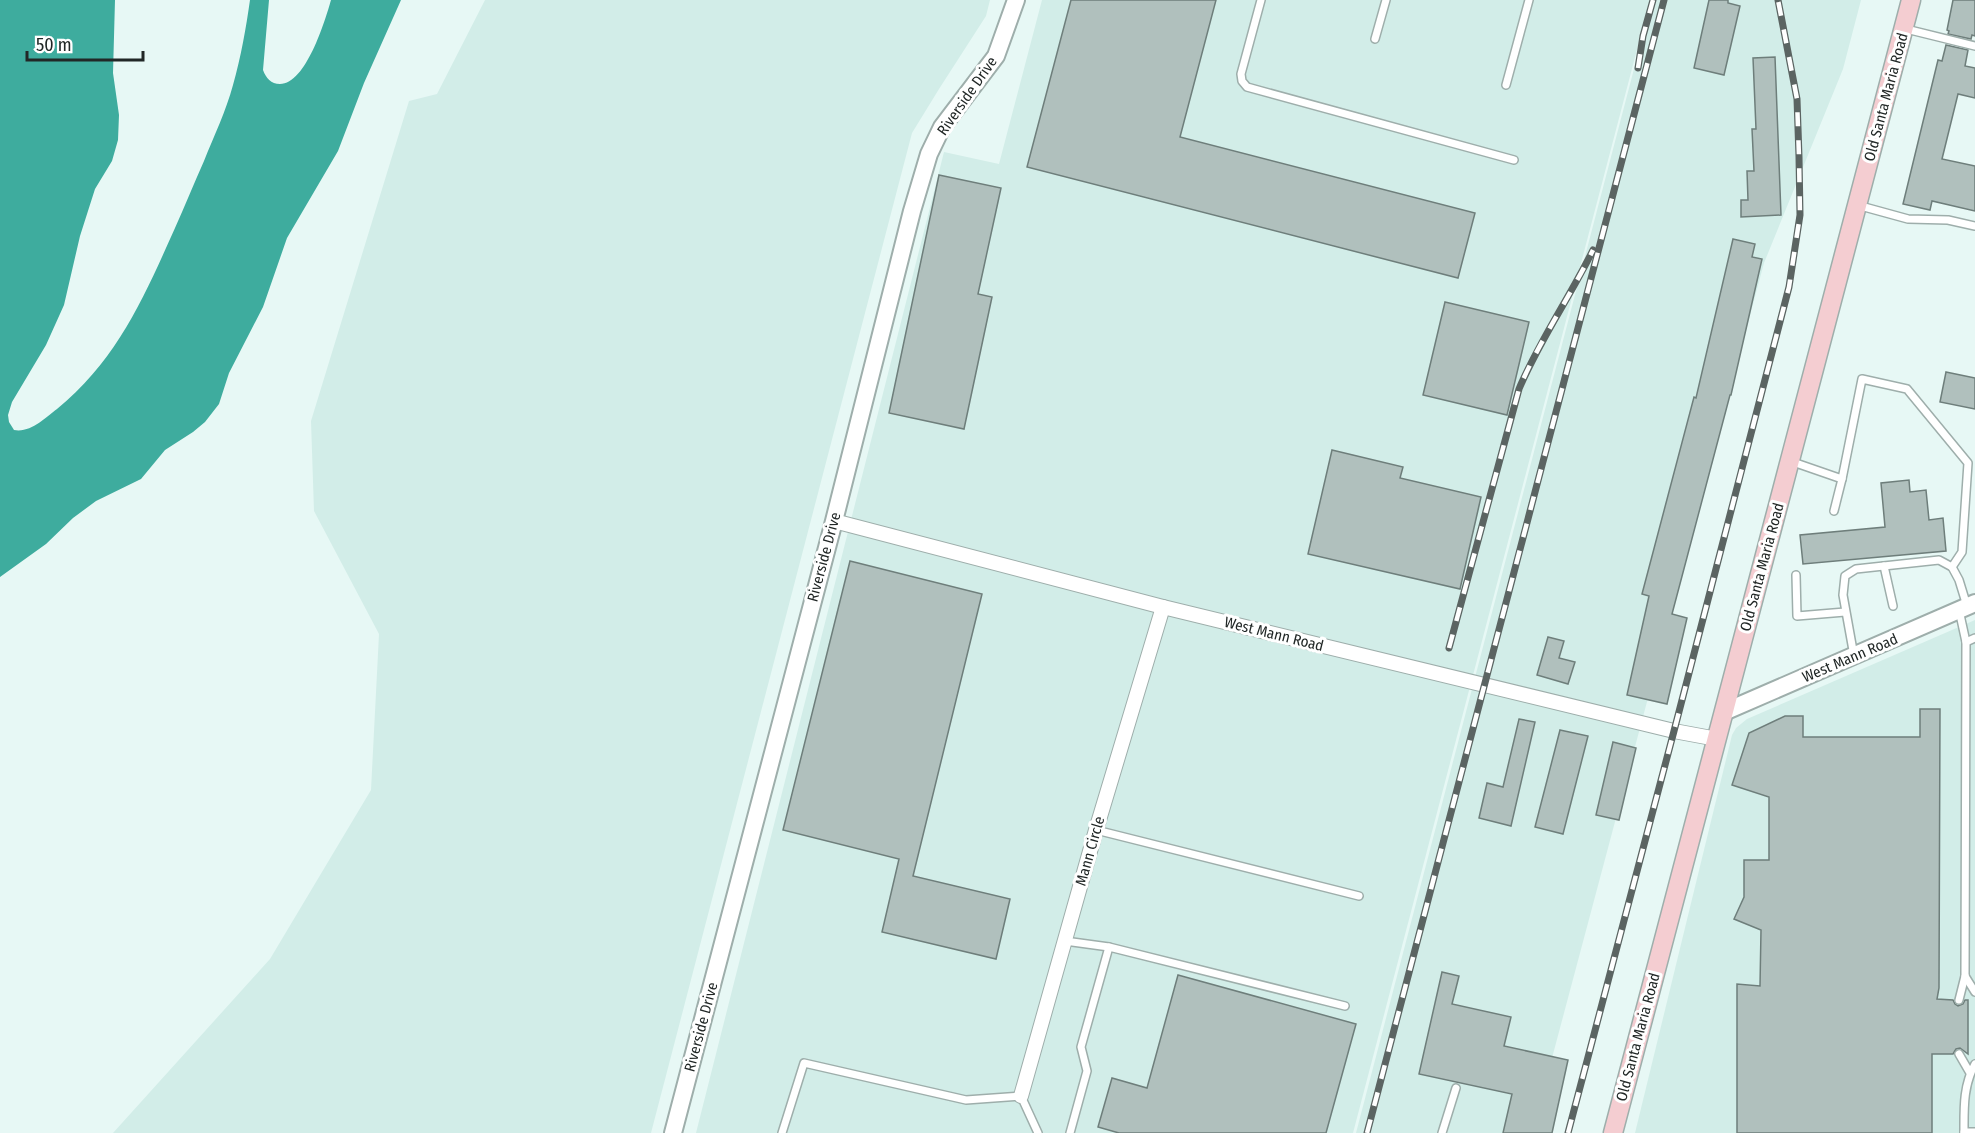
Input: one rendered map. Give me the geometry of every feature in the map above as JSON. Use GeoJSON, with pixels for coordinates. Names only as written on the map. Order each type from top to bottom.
{"type":"FeatureCollection","features":[{"type":"Feature","properties":{"kind":"main road","name":"Old Santa Maria Road"},"geometry":{"type":"LineString","coordinates":[[1613,1133],[1911,0]]}},
{"type":"Feature","properties":{"kind":"street","name":"Riverside Drive"},"geometry":{"type":"LineString","coordinates":[[673,1133],[834,521],[912,210],[929,154],[942,127],[996,56],[1016,0]]}},
{"type":"Feature","properties":{"kind":"street","name":"West Mann Road"},"geometry":{"type":"LineString","coordinates":[[834,521],[1163,607],[1674,731],[1717,739]]}},
{"type":"Feature","properties":{"kind":"street","name":"Mann Circle"},"geometry":{"type":"LineString","coordinates":[[1021,1096],[1096,830],[1163,607]]}},
{"type":"Feature","properties":{"kind":"street","name":"West Mann Road"},"geometry":{"type":"LineString","coordinates":[[1724,712],[1967,607]]}},
{"type":"Feature","properties":{"kind":"lane"},"geometry":{"type":"LineString","coordinates":[[1261,0],[1241,74],[1242,81],[1247,87],[1514,160]]}},
{"type":"Feature","properties":{"kind":"lane"},"geometry":{"type":"LineString","coordinates":[[1375,39],[1386,0]]}},
{"type":"Feature","properties":{"kind":"lane"},"geometry":{"type":"LineString","coordinates":[[1506,85],[1529,0]]}},
{"type":"Feature","properties":{"kind":"lane"},"geometry":{"type":"LineString","coordinates":[[1904,28],[1975,46]]}},
{"type":"Feature","properties":{"kind":"lane"},"geometry":{"type":"LineString","coordinates":[[1857,205],[1908,219],[1948,220],[1975,226]]}},
{"type":"Feature","properties":{"kind":"lane"},"geometry":{"type":"LineString","coordinates":[[1834,512],[1862,379],[1907,389],[1968,463],[1962,552],[1952,567]]}},
{"type":"Feature","properties":{"kind":"lane"},"geometry":{"type":"LineString","coordinates":[[1790,461],[1842,478]]}},
{"type":"Feature","properties":{"kind":"lane"},"geometry":{"type":"LineString","coordinates":[[1854,656],[1843,595],[1845,576],[1856,569],[1939,560],[1952,567],[1959,580],[1967,607],[1965,976],[1959,1000]]}},
{"type":"Feature","properties":{"kind":"lane"},"geometry":{"type":"LineString","coordinates":[[1884,566],[1893,606]]}},
{"type":"Feature","properties":{"kind":"lane"},"geometry":{"type":"LineString","coordinates":[[1796,574],[1797,616],[1845,612]]}},
{"type":"Feature","properties":{"kind":"lane"},"geometry":{"type":"LineString","coordinates":[[1966,642],[1975,638]]}},
{"type":"Feature","properties":{"kind":"lane"},"geometry":{"type":"LineString","coordinates":[[1966,743],[1975,743]]}},
{"type":"Feature","properties":{"kind":"lane"},"geometry":{"type":"LineString","coordinates":[[1096,830],[1359,896]]}},
{"type":"Feature","properties":{"kind":"lane"},"geometry":{"type":"LineString","coordinates":[[1065,941],[1109,947],[1344,1006]]}},
{"type":"Feature","properties":{"kind":"lane"},"geometry":{"type":"LineString","coordinates":[[1070,1133],[1087,1071],[1081,1047],[1109,947]]}},
{"type":"Feature","properties":{"kind":"lane"},"geometry":{"type":"LineString","coordinates":[[1965,976],[1975,992]]}},
{"type":"Feature","properties":{"kind":"lane"},"geometry":{"type":"LineString","coordinates":[[1959,1054],[1970,1073]]}},
{"type":"Feature","properties":{"kind":"lane"},"geometry":{"type":"LineString","coordinates":[[782,1133],[804,1063],[966,1100],[1021,1096],[1038,1133]]}},
{"type":"Feature","properties":{"kind":"lane"},"geometry":{"type":"LineString","coordinates":[[1975,1064],[1964,1094],[1964,1132],[1975,1132]]}},
{"type":"Feature","properties":{"kind":"lane"},"geometry":{"type":"LineString","coordinates":[[1442,1133],[1456,1088]]}},
{"type":"Feature","properties":{"kind":"shaded area"},"geometry":{"type":"Polygon","coordinates":[[[0,0],[115,0],[113,73],[119,115],[118,140],[112,161],[95,189],[80,236],[64,305],[46,345],[12,402],[8,415],[9,422],[14,430],[20,430],[32,427],[43,420],[78,390],[113,348],[140,302],[179,220],[227,104],[241,53],[250,0],[269,0],[263,70],[269,80],[280,84],[298,74],[306,63],[319,36],[331,0],[401,0],[364,83],[338,151],[287,238],[263,307],[229,373],[219,404],[205,422],[165,450],[141,479],[96,501],[73,518],[46,544],[0,577],[0,0]]]}},
{"type":"Feature","properties":{"kind":"shaded area"},"geometry":{"type":"Polygon","coordinates":[[[485,0],[990,0],[986,16],[912,133],[651,1133],[113,1133],[270,959],[371,790],[379,634],[314,511],[311,421],[409,101],[437,94],[485,0]]]}},
{"type":"Feature","properties":{"kind":"shaded area"},"geometry":{"type":"Polygon","coordinates":[[[1042,0],[1650,0],[1353,1133],[696,1133],[944,152],[999,164],[1042,0]]]}},
{"type":"Feature","properties":{"kind":"shaded area"},"geometry":{"type":"Polygon","coordinates":[[[1652,0],[1861,0],[1843,69],[1764,263],[1532,1133],[1356,1133],[1652,0]]]}},
{"type":"Feature","properties":{"kind":"shaded area"},"geometry":{"type":"Polygon","coordinates":[[[1975,620],[1975,1133],[1635,1133],[1732,735],[1736,728],[1747,719],[1975,620]]]}},
{"type":"Feature","properties":{"kind":"building"},"geometry":{"type":"Polygon","coordinates":[[[1071,0],[1216,0],[1180,137],[1475,213],[1458,278],[1027,167],[1071,0]]]}},
{"type":"Feature","properties":{"kind":"building"},"geometry":{"type":"Polygon","coordinates":[[[1709,0],[1728,0],[1728,3],[1740,6],[1724,75],[1694,68],[1709,0]]]}},
{"type":"Feature","properties":{"kind":"building"},"geometry":{"type":"Polygon","coordinates":[[[1953,0],[1975,0],[1975,36],[1972,35],[1971,39],[1948,34],[1953,0]]]}},
{"type":"Feature","properties":{"kind":"building"},"geometry":{"type":"Polygon","coordinates":[[[1946,45],[1968,50],[1965,66],[1975,68],[1975,98],[1958,94],[1942,159],[1975,166],[1975,211],[1932,201],[1930,210],[1903,204],[1938,60],[1942,61],[1946,45]]]}},
{"type":"Feature","properties":{"kind":"building"},"geometry":{"type":"Polygon","coordinates":[[[1775,57],[1781,215],[1741,217],[1741,200],[1748,200],[1747,171],[1754,171],[1752,129],[1756,129],[1753,58],[1775,57]]]}},
{"type":"Feature","properties":{"kind":"building"},"geometry":{"type":"Polygon","coordinates":[[[939,175],[1001,188],[978,294],[992,297],[964,429],[889,413],[939,175]]]}},
{"type":"Feature","properties":{"kind":"building"},"geometry":{"type":"Polygon","coordinates":[[[1733,239],[1755,244],[1752,257],[1762,259],[1731,395],[1672,614],[1687,618],[1667,704],[1627,695],[1649,596],[1642,594],[1694,397],[1696,398],[1733,239]]]}},
{"type":"Feature","properties":{"kind":"building"},"geometry":{"type":"Polygon","coordinates":[[[1445,302],[1529,322],[1507,415],[1423,395],[1445,302]]]}},
{"type":"Feature","properties":{"kind":"building"},"geometry":{"type":"Polygon","coordinates":[[[1946,372],[1975,378],[1975,409],[1940,402],[1946,372]]]}},
{"type":"Feature","properties":{"kind":"building"},"geometry":{"type":"Polygon","coordinates":[[[1332,450],[1403,467],[1400,478],[1481,497],[1460,589],[1308,554],[1332,450]]]}},
{"type":"Feature","properties":{"kind":"building"},"geometry":{"type":"Polygon","coordinates":[[[1909,480],[1910,492],[1926,490],[1929,520],[1943,518],[1946,551],[1803,564],[1800,535],[1885,527],[1881,483],[1909,480]]]}},
{"type":"Feature","properties":{"kind":"building"},"geometry":{"type":"Polygon","coordinates":[[[850,561],[982,594],[913,876],[1010,899],[996,959],[882,932],[899,859],[783,830],[850,561]]]}},
{"type":"Feature","properties":{"kind":"building"},"geometry":{"type":"Polygon","coordinates":[[[1548,637],[1564,641],[1559,658],[1575,662],[1568,684],[1537,675],[1548,637]]]}},
{"type":"Feature","properties":{"kind":"building"},"geometry":{"type":"Polygon","coordinates":[[[1920,709],[1940,709],[1939,988],[1937,999],[1953,1000],[1958,1006],[1968,1000],[1968,1054],[1960,1048],[1956,1049],[1953,1054],[1932,1054],[1932,1133],[1737,1133],[1737,984],[1760,986],[1761,930],[1734,919],[1744,897],[1744,860],[1769,860],[1769,797],[1732,785],[1749,733],[1785,716],[1803,716],[1803,737],[1920,737],[1920,709]]]}},
{"type":"Feature","properties":{"kind":"building"},"geometry":{"type":"Polygon","coordinates":[[[1519,719],[1535,722],[1511,826],[1479,818],[1487,783],[1503,787],[1519,719]]]}},
{"type":"Feature","properties":{"kind":"building"},"geometry":{"type":"Polygon","coordinates":[[[1560,730],[1588,736],[1563,834],[1535,827],[1560,730]]]}},
{"type":"Feature","properties":{"kind":"building"},"geometry":{"type":"Polygon","coordinates":[[[1613,742],[1636,748],[1619,820],[1596,815],[1613,742]]]}},
{"type":"Feature","properties":{"kind":"building"},"geometry":{"type":"Polygon","coordinates":[[[1442,972],[1459,976],[1452,1004],[1511,1017],[1504,1046],[1568,1060],[1552,1133],[1503,1133],[1512,1094],[1419,1074],[1442,972]]]}},
{"type":"Feature","properties":{"kind":"building"},"geometry":{"type":"Polygon","coordinates":[[[1178,975],[1356,1024],[1326,1133],[1119,1133],[1098,1127],[1112,1078],[1147,1088],[1178,975]]]}},
{"type":"Feature","properties":{"kind":"railway"},"geometry":{"type":"LineString","coordinates":[[1638,68],[1643,36],[1653,0]]}},
{"type":"Feature","properties":{"kind":"railway"},"geometry":{"type":"LineString","coordinates":[[1367,1133],[1664,0]]}},
{"type":"Feature","properties":{"kind":"railway"},"geometry":{"type":"LineString","coordinates":[[1568,1133],[1789,287],[1800,215],[1797,99],[1778,0]]}},
{"type":"Feature","properties":{"kind":"railway"},"geometry":{"type":"LineString","coordinates":[[1449,648],[1519,389],[1593,250]]}}]}
